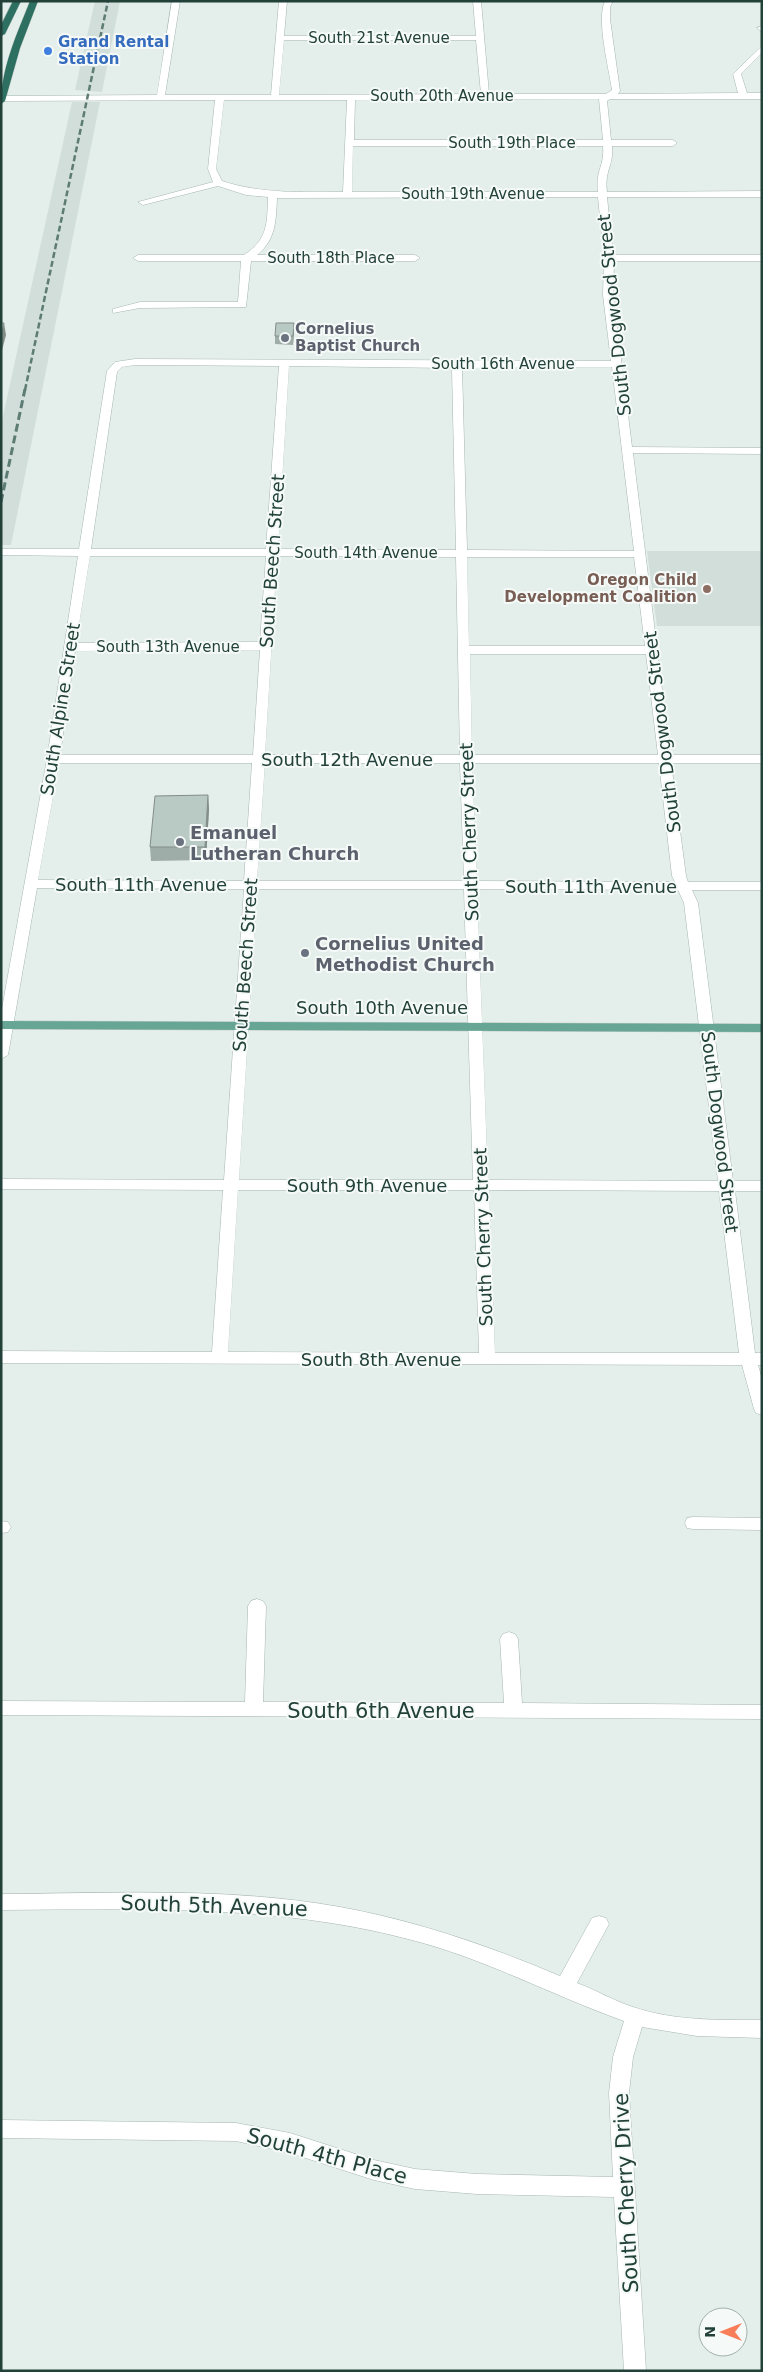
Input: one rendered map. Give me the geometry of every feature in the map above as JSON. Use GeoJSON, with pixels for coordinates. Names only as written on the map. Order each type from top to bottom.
{"type":"FeatureCollection","features":[{"type":"Feature","properties":{"kind":"highway"},"geometry":{"type":"LineString","coordinates":[[1,34],[17,1]]}},
{"type":"Feature","properties":{"kind":"highway"},"geometry":{"type":"LineString","coordinates":[[1,99],[22,28],[34,1]]}},
{"type":"Feature","properties":{"kind":"main road","name":"South 10th Avenue"},"geometry":{"type":"LineString","coordinates":[[4,1025],[762,1028]]}},
{"type":"Feature","properties":{"kind":"street"},"geometry":{"type":"LineString","coordinates":[[161,96],[176,1]]}},
{"type":"Feature","properties":{"kind":"street"},"geometry":{"type":"LineString","coordinates":[[275,96],[283,1]]}},
{"type":"Feature","properties":{"kind":"street"},"geometry":{"type":"LineString","coordinates":[[477,1],[485,96]]}},
{"type":"Feature","properties":{"kind":"street","name":"South Dogwood Street"},"geometry":{"type":"LineString","coordinates":[[610,1],[606,7],[606,17],[616,91],[603,100],[608,160],[601,175],[609,258],[608,295],[679,876],[690,903],[726,1186],[762,1409]]}},
{"type":"Feature","properties":{"kind":"street","name":"South 21st Avenue"},"geometry":{"type":"LineString","coordinates":[[279,38],[480,38]]}},
{"type":"Feature","properties":{"kind":"street"},"geometry":{"type":"LineString","coordinates":[[742,96],[738,74],[762,48]]}},
{"type":"Feature","properties":{"kind":"street","name":"South 20th Avenue"},"geometry":{"type":"LineString","coordinates":[[1,99],[70,99],[123,96],[762,96]]}},
{"type":"Feature","properties":{"kind":"street"},"geometry":{"type":"LineString","coordinates":[[143,202],[218,183],[212,169],[220,96]]}},
{"type":"Feature","properties":{"kind":"street"},"geometry":{"type":"LineString","coordinates":[[347,194],[351,96]]}},
{"type":"Feature","properties":{"kind":"street","name":"South 19th Place"},"geometry":{"type":"LineString","coordinates":[[350,144],[673,143]]}},
{"type":"Feature","properties":{"kind":"street","name":"South 19th Avenue"},"geometry":{"type":"LineString","coordinates":[[218,183],[246,192],[273,194],[602,194],[730,198],[762,194]]}},
{"type":"Feature","properties":{"kind":"street"},"geometry":{"type":"LineString","coordinates":[[116,311],[140,305],[243,305],[246,258],[258,252],[271,233],[273,194]]}},
{"type":"Feature","properties":{"kind":"street","name":"South 18th Place"},"geometry":{"type":"LineString","coordinates":[[138,258],[415,258]]}},
{"type":"Feature","properties":{"kind":"street"},"geometry":{"type":"LineString","coordinates":[[609,258],[762,258]]}},
{"type":"Feature","properties":{"kind":"street","name":"South 16th Avenue"},"geometry":{"type":"LineString","coordinates":[[119,364],[135,362],[457,365],[617,364]]}},
{"type":"Feature","properties":{"kind":"street","name":"South Beech Street"},"geometry":{"type":"LineString","coordinates":[[220,1358],[257,759],[273,553],[284,363]]}},
{"type":"Feature","properties":{"kind":"street","name":"South Alpine Street"},"geometry":{"type":"LineString","coordinates":[[1,1055],[4,1025],[53,759],[112,371],[119,364]]}},
{"type":"Feature","properties":{"kind":"street","name":"South Cherry Street"},"geometry":{"type":"LineString","coordinates":[[457,365],[466,759],[487,1359]]}},
{"type":"Feature","properties":{"kind":"street"},"geometry":{"type":"LineString","coordinates":[[628,450],[762,451]]}},
{"type":"Feature","properties":{"kind":"street","name":"South 14th Avenue"},"geometry":{"type":"LineString","coordinates":[[1,552],[641,554]]}},
{"type":"Feature","properties":{"kind":"street","name":"South 13th Avenue"},"geometry":{"type":"LineString","coordinates":[[70,647],[266,646]]}},
{"type":"Feature","properties":{"kind":"street"},"geometry":{"type":"LineString","coordinates":[[465,650],[652,650]]}},
{"type":"Feature","properties":{"kind":"street","name":"South 12th Avenue"},"geometry":{"type":"LineString","coordinates":[[53,759],[762,759]]}},
{"type":"Feature","properties":{"kind":"street","name":"South 11th Avenue"},"geometry":{"type":"LineString","coordinates":[[30,884],[762,886]]}},
{"type":"Feature","properties":{"kind":"street","name":"South 9th Avenue"},"geometry":{"type":"LineString","coordinates":[[1,1184],[762,1186]]}},
{"type":"Feature","properties":{"kind":"street","name":"South 8th Avenue"},"geometry":{"type":"LineString","coordinates":[[1,1357],[755,1359]]}},
{"type":"Feature","properties":{"kind":"street"},"geometry":{"type":"LineString","coordinates":[[693,1523],[762,1524]]}},
{"type":"Feature","properties":{"kind":"street"},"geometry":{"type":"LineString","coordinates":[[254,1710],[257,1606]]}},
{"type":"Feature","properties":{"kind":"street"},"geometry":{"type":"LineString","coordinates":[[510,1640],[513,1711]]}},
{"type":"Feature","properties":{"kind":"street","name":"South 6th Avenue"},"geometry":{"type":"LineString","coordinates":[[1,1708],[762,1712]]}},
{"type":"Feature","properties":{"kind":"street","name":"South 5th Avenue"},"geometry":{"type":"LineString","coordinates":[[1,1902],[220,1902],[321,1910],[390,1925],[465,1949],[635,2017],[685,2026],[762,2029]]}},
{"type":"Feature","properties":{"kind":"street"},"geometry":{"type":"LineString","coordinates":[[564,1987],[599,1924]]}},
{"type":"Feature","properties":{"kind":"street","name":"South Cherry Drive"},"geometry":{"type":"LineString","coordinates":[[635,2017],[623,2057],[619,2093],[635,2371]]}},
{"type":"Feature","properties":{"kind":"street","name":"South 4th Place"},"geometry":{"type":"LineString","coordinates":[[1,2129],[236,2132],[290,2142],[374,2170],[415,2179],[477,2184],[624,2187]]}},
{"type":"Feature","properties":{"kind":"shaded area"},"geometry":{"type":"Polygon","coordinates":[[[95,1],[120,1],[102,92],[75,90],[95,1]]]}},
{"type":"Feature","properties":{"kind":"shaded area"},"geometry":{"type":"Polygon","coordinates":[[[72,102],[100,102],[11,545],[1,545],[1,425],[72,102]]]}},
{"type":"Feature","properties":{"kind":"shaded area","name":"Oregon Child Development Coalition"},"geometry":{"type":"Polygon","coordinates":[[[647,551],[762,551],[762,626],[657,626],[647,551]]]}},
{"type":"Feature","properties":{"kind":"building"},"geometry":{"type":"Polygon","coordinates":[[[1,323],[4,323],[1,337],[1,323]]]}},
{"type":"Feature","properties":{"kind":"building"},"geometry":{"type":"Polygon","coordinates":[[[276,323],[294,323],[293,336],[275,336],[276,323]]]}},
{"type":"Feature","properties":{"kind":"building","name":"Emanuel Lutheran Church"},"geometry":{"type":"Polygon","coordinates":[[[208,795],[205,847],[150,847],[155,796],[208,795]]]}},
{"type":"Feature","properties":{"kind":"railway"},"geometry":{"type":"LineString","coordinates":[[25,390],[108,1]]}},
{"type":"Feature","properties":{"kind":"railway"},"geometry":{"type":"LineString","coordinates":[[1,502],[25,389]]}},
{"type":"Feature","properties":{"kind":"place","name":"Grand Rental Station"},"geometry":{"type":"Point","coordinates":[48,51]}},
{"type":"Feature","properties":{"kind":"place","name":"Cornelius Baptist Church"},"geometry":{"type":"Point","coordinates":[285,338]}},
{"type":"Feature","properties":{"kind":"place","name":"Oregon Child Development Coalition"},"geometry":{"type":"Point","coordinates":[707,589]}},
{"type":"Feature","properties":{"kind":"place","name":"Emanuel Lutheran Church"},"geometry":{"type":"Point","coordinates":[180,842]}},
{"type":"Feature","properties":{"kind":"place","name":"Cornelius United Methodist Church"},"geometry":{"type":"Point","coordinates":[305,953]}}]}
